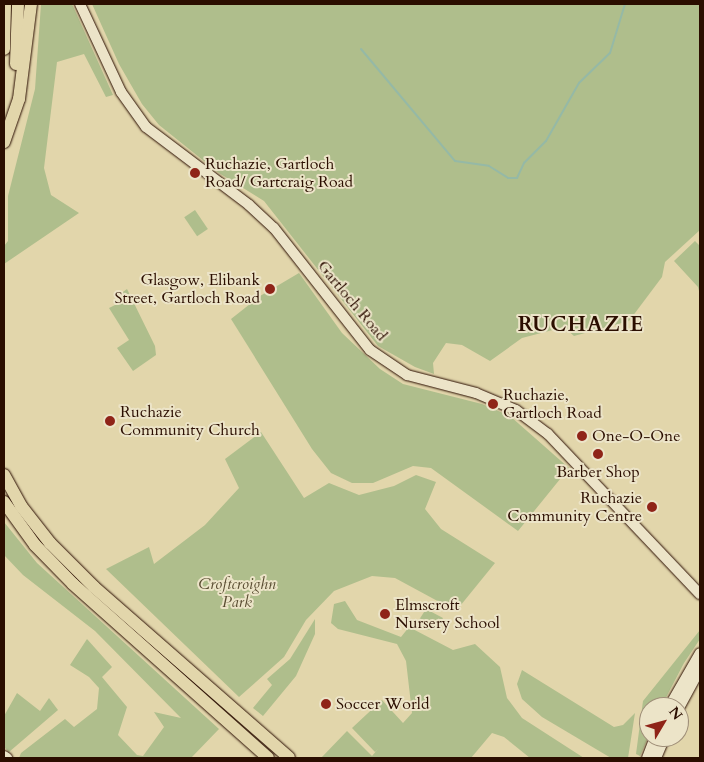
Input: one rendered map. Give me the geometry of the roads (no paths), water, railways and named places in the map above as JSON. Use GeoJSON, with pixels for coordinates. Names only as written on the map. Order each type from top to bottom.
{"type":"FeatureCollection","features":[{"type":"Feature","properties":{"kind":"highway"},"geometry":{"type":"LineString","coordinates":[[4,49],[5,4]]}},
{"type":"Feature","properties":{"kind":"highway"},"geometry":{"type":"LineString","coordinates":[[4,142],[18,50],[18,4]]}},
{"type":"Feature","properties":{"kind":"highway"},"geometry":{"type":"LineString","coordinates":[[4,142],[19,98],[31,4]]}},
{"type":"Feature","properties":{"kind":"highway"},"geometry":{"type":"LineString","coordinates":[[4,475],[21,506],[50,543],[94,587],[289,758]]}},
{"type":"Feature","properties":{"kind":"highway"},"geometry":{"type":"LineString","coordinates":[[4,502],[35,545],[73,584],[267,758]]}},
{"type":"Feature","properties":{"kind":"highway"},"geometry":{"type":"LineString","coordinates":[[256,728],[297,758]]}},
{"type":"Feature","properties":{"kind":"main road","name":"Gartloch Road"},"geometry":{"type":"LineString","coordinates":[[80,4],[121,92],[146,127],[249,205],[274,228],[370,350],[407,375],[476,394],[516,410],[566,453],[700,594]]}},
{"type":"Feature","properties":{"kind":"main road"},"geometry":{"type":"LineString","coordinates":[[675,697],[700,654]]}},
{"type":"Feature","properties":{"kind":"main road"},"geometry":{"type":"LineString","coordinates":[[685,697],[700,669]]}},
{"type":"Feature","properties":{"kind":"waterway"},"geometry":{"type":"LineString","coordinates":[[361,49],[455,161],[489,166],[508,178],[517,178],[524,163],[546,141],[579,83],[610,53],[625,4]]}},
{"type":"Feature","properties":{"kind":"place","name":"Ruchazie, Gartloch Road/ Gartcraig Road"},"geometry":{"type":"Point","coordinates":[195,173]}},
{"type":"Feature","properties":{"kind":"place","name":"Glasgow, Elibank Street, Gartloch Road"},"geometry":{"type":"Point","coordinates":[270,289]}},
{"type":"Feature","properties":{"kind":"place","name":"Ruchazie, Gartloch Road"},"geometry":{"type":"Point","coordinates":[493,404]}},
{"type":"Feature","properties":{"kind":"place","name":"Ruchazie Community Church"},"geometry":{"type":"Point","coordinates":[110,421]}},
{"type":"Feature","properties":{"kind":"place","name":"One-O-One"},"geometry":{"type":"Point","coordinates":[582,436]}},
{"type":"Feature","properties":{"kind":"place","name":"Barber Shop"},"geometry":{"type":"Point","coordinates":[598,454]}},
{"type":"Feature","properties":{"kind":"place","name":"Ruchazie Community Centre"},"geometry":{"type":"Point","coordinates":[652,507]}},
{"type":"Feature","properties":{"kind":"place","name":"Elmscroft Nursery School"},"geometry":{"type":"Point","coordinates":[385,614]}},
{"type":"Feature","properties":{"kind":"place","name":"Soccer World"},"geometry":{"type":"Point","coordinates":[326,704]}},
{"type":"Feature","properties":{"kind":"district","name":"RUCHAZIE"},"geometry":{"type":"Point","coordinates":[581,325]}},
{"type":"Feature","properties":{"kind":"park label","name":"Croftcroighn Park"},"geometry":{"type":"Point","coordinates":[237,593]}}]}
